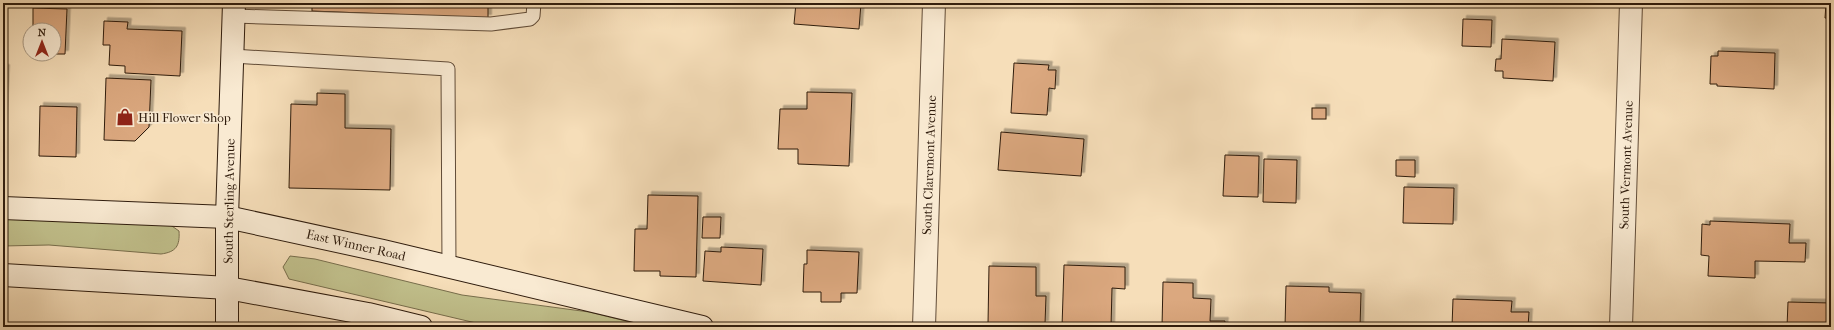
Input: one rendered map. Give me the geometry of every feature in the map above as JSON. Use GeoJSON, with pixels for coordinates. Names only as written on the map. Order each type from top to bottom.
{"type":"FeatureCollection","features":[{"type":"Feature","properties":{"kind":"street","name":"South Claremont Avenue"},"geometry":{"type":"LineString","coordinates":[[924,327],[934,3]]}},
{"type":"Feature","properties":{"kind":"street","name":"South Vermont Avenue"},"geometry":{"type":"LineString","coordinates":[[1621,327],[1631,3]]}},
{"type":"Feature","properties":{"kind":"street","name":"South Sterling Avenue"},"geometry":{"type":"LineString","coordinates":[[227,327],[227,217],[234,9]]}},
{"type":"Feature","properties":{"kind":"street","name":"East Winner Road"},"geometry":{"type":"LineString","coordinates":[[3,208],[227,217],[449,267],[702,327]]}},
{"type":"Feature","properties":{"kind":"street"},"geometry":{"type":"LineString","coordinates":[[3,275],[228,288],[368,314],[421,327]]}},
{"type":"Feature","properties":{"kind":"lane"},"geometry":{"type":"LineString","coordinates":[[234,9],[490,24],[530,19],[533,16],[534,3]]}},
{"type":"Feature","properties":{"kind":"lane"},"geometry":{"type":"LineString","coordinates":[[232,56],[448,69],[449,267]]}},
{"type":"Feature","properties":{"kind":"shaded area"},"geometry":{"type":"Polygon","coordinates":[[[3,217],[169,224],[179,231],[179,241],[174,250],[161,254],[49,245],[3,246],[3,217]]]}},
{"type":"Feature","properties":{"kind":"shaded area"},"geometry":{"type":"Polygon","coordinates":[[[290,256],[315,259],[462,295],[589,312],[650,327],[493,327],[289,279],[283,267],[290,256]]]}},
{"type":"Feature","properties":{"kind":"building"},"geometry":{"type":"Polygon","coordinates":[[[312,3],[488,3],[488,18],[312,11],[312,3]]]}},
{"type":"Feature","properties":{"kind":"building"},"geometry":{"type":"Polygon","coordinates":[[[796,3],[861,3],[859,29],[794,24],[796,3]]]}},
{"type":"Feature","properties":{"kind":"building"},"geometry":{"type":"Polygon","coordinates":[[[1826,4],[1831,5],[1831,18],[1825,18],[1826,4]]]}},
{"type":"Feature","properties":{"kind":"building"},"geometry":{"type":"Polygon","coordinates":[[[33,8],[67,9],[65,54],[62,54],[62,22],[33,22],[33,8]]]}},
{"type":"Feature","properties":{"kind":"building"},"geometry":{"type":"Polygon","coordinates":[[[1463,19],[1492,20],[1491,47],[1462,46],[1463,19]]]}},
{"type":"Feature","properties":{"kind":"building"},"geometry":{"type":"Polygon","coordinates":[[[104,21],[128,22],[127,29],[182,31],[180,76],[125,73],[125,66],[109,65],[110,45],[103,45],[104,21]]]}},
{"type":"Feature","properties":{"kind":"building"},"geometry":{"type":"Polygon","coordinates":[[[1502,39],[1555,42],[1553,81],[1503,78],[1503,71],[1495,71],[1496,59],[1501,59],[1502,39]]]}},
{"type":"Feature","properties":{"kind":"building"},"geometry":{"type":"Polygon","coordinates":[[[1718,51],[1775,53],[1774,89],[1717,86],[1717,84],[1710,84],[1711,56],[1718,56],[1718,51]]]}},
{"type":"Feature","properties":{"kind":"building"},"geometry":{"type":"Polygon","coordinates":[[[1014,63],[1049,65],[1048,70],[1056,70],[1055,89],[1049,88],[1047,115],[1011,113],[1014,63]]]}},
{"type":"Feature","properties":{"kind":"building"},"geometry":{"type":"Polygon","coordinates":[[[3,68],[6,68],[3,129],[3,68]]]}},
{"type":"Feature","properties":{"kind":"building"},"geometry":{"type":"Polygon","coordinates":[[[106,78],[151,80],[149,127],[135,141],[104,140],[106,78]]]}},
{"type":"Feature","properties":{"kind":"building"},"geometry":{"type":"Polygon","coordinates":[[[807,92],[852,93],[849,166],[798,164],[798,149],[778,149],[780,109],[807,109],[807,92]]]}},
{"type":"Feature","properties":{"kind":"building"},"geometry":{"type":"Polygon","coordinates":[[[317,93],[345,94],[345,128],[391,129],[390,190],[289,188],[291,104],[317,105],[317,93]]]}},
{"type":"Feature","properties":{"kind":"building"},"geometry":{"type":"Polygon","coordinates":[[[40,106],[77,107],[76,157],[39,156],[40,106]]]}},
{"type":"Feature","properties":{"kind":"building"},"geometry":{"type":"Polygon","coordinates":[[[1312,108],[1326,108],[1326,119],[1312,119],[1312,108]]]}},
{"type":"Feature","properties":{"kind":"building"},"geometry":{"type":"Polygon","coordinates":[[[1001,132],[1084,139],[1081,176],[998,170],[1001,132]]]}},
{"type":"Feature","properties":{"kind":"building"},"geometry":{"type":"Polygon","coordinates":[[[1225,155],[1259,156],[1258,197],[1223,196],[1225,155]]]}},
{"type":"Feature","properties":{"kind":"building"},"geometry":{"type":"Polygon","coordinates":[[[1264,159],[1297,160],[1296,203],[1263,202],[1264,159]]]}},
{"type":"Feature","properties":{"kind":"building"},"geometry":{"type":"Polygon","coordinates":[[[1396,160],[1415,160],[1415,177],[1396,176],[1396,160]]]}},
{"type":"Feature","properties":{"kind":"building"},"geometry":{"type":"Polygon","coordinates":[[[1404,187],[1454,188],[1453,224],[1403,223],[1404,187]]]}},
{"type":"Feature","properties":{"kind":"building"},"geometry":{"type":"Polygon","coordinates":[[[648,195],[698,196],[696,277],[660,276],[660,271],[634,271],[635,229],[647,229],[648,195]]]}},
{"type":"Feature","properties":{"kind":"building"},"geometry":{"type":"Polygon","coordinates":[[[703,217],[721,217],[720,238],[702,238],[703,217]]]}},
{"type":"Feature","properties":{"kind":"building"},"geometry":{"type":"Polygon","coordinates":[[[1710,221],[1790,224],[1789,243],[1806,243],[1805,262],[1755,261],[1755,278],[1708,276],[1709,256],[1701,255],[1702,224],[1710,225],[1710,221]]]}},
{"type":"Feature","properties":{"kind":"building"},"geometry":{"type":"Polygon","coordinates":[[[721,247],[763,249],[761,285],[703,281],[705,251],[721,252],[721,247]]]}},
{"type":"Feature","properties":{"kind":"building"},"geometry":{"type":"Polygon","coordinates":[[[807,250],[859,252],[857,293],[841,293],[841,302],[821,302],[821,292],[803,292],[804,264],[807,264],[807,250]]]}},
{"type":"Feature","properties":{"kind":"building"},"geometry":{"type":"Polygon","coordinates":[[[1064,265],[1125,267],[1125,289],[1112,288],[1111,327],[1062,327],[1064,265]]]}},
{"type":"Feature","properties":{"kind":"building"},"geometry":{"type":"Polygon","coordinates":[[[989,266],[1036,267],[1036,296],[1046,296],[1045,324],[988,324],[989,266]]]}},
{"type":"Feature","properties":{"kind":"building"},"geometry":{"type":"Polygon","coordinates":[[[1163,282],[1193,283],[1193,298],[1211,299],[1210,321],[1225,321],[1224,327],[1162,327],[1163,282]]]}},
{"type":"Feature","properties":{"kind":"building"},"geometry":{"type":"Polygon","coordinates":[[[1286,286],[1329,287],[1329,292],[1361,293],[1360,327],[1285,327],[1286,286]]]}},
{"type":"Feature","properties":{"kind":"building"},"geometry":{"type":"Polygon","coordinates":[[[1453,299],[1512,301],[1511,312],[1529,312],[1528,327],[1452,327],[1453,299]]]}},
{"type":"Feature","properties":{"kind":"building"},"geometry":{"type":"Polygon","coordinates":[[[1788,302],[1831,303],[1831,327],[1787,327],[1788,302]]]}},
{"type":"Feature","properties":{"kind":"place","name":"Hill Flower Shop"},"geometry":{"type":"Point","coordinates":[125,117]}}]}
